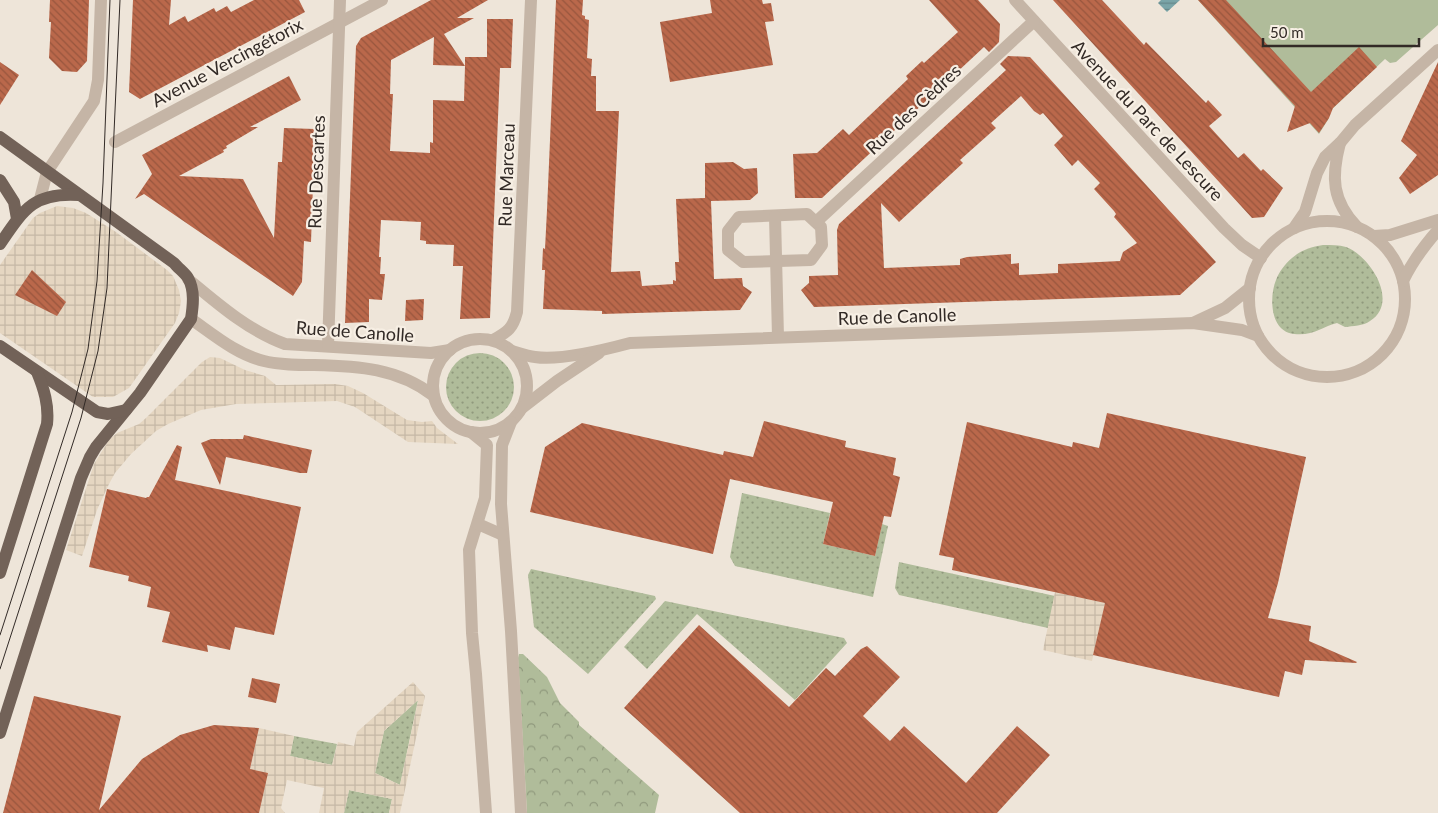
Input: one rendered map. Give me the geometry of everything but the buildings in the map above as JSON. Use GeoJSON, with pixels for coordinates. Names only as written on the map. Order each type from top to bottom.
{"type":"FeatureCollection","features":[{"type":"Feature","properties":{"kind":"main road"},"geometry":{"type":"LineString","coordinates":[[0,137],[174,263],[188,279],[193,295],[191,319],[126,410],[90,456],[81,478],[0,734]]}},
{"type":"Feature","properties":{"kind":"main road"},"geometry":{"type":"LineString","coordinates":[[0,180],[14,202],[18,219]]}},
{"type":"Feature","properties":{"kind":"main road"},"geometry":{"type":"LineString","coordinates":[[0,244],[18,219],[40,199],[61,194],[80,195]]}},
{"type":"Feature","properties":{"kind":"main road"},"geometry":{"type":"LineString","coordinates":[[0,346],[97,412],[108,414],[126,410]]}},
{"type":"Feature","properties":{"kind":"main road"},"geometry":{"type":"LineString","coordinates":[[0,573],[4,550],[47,424],[48,414],[45,392],[37,372]]}},
{"type":"Feature","properties":{"kind":"street"},"geometry":{"type":"LineString","coordinates":[[40,199],[47,172],[94,101],[98,80],[100,0]]}},
{"type":"Feature","properties":{"kind":"street","name":"Rue Descartes"},"geometry":{"type":"LineString","coordinates":[[328,346],[340,0]]}},
{"type":"Feature","properties":{"kind":"street","name":"Avenue Vercingétorix"},"geometry":{"type":"LineString","coordinates":[[115,142],[382,0]]}},
{"type":"Feature","properties":{"kind":"street","name":"Rue Marceau"},"geometry":{"type":"LineString","coordinates":[[493,340],[507,332],[514,324],[517,312],[531,0]]}},
{"type":"Feature","properties":{"kind":"street","name":"Avenue du Parc de Lescure"},"geometry":{"type":"LineString","coordinates":[[1015,0],[1224,228],[1242,245],[1261,258]]}},
{"type":"Feature","properties":{"kind":"street","name":"Rue des Cèdres"},"geometry":{"type":"LineString","coordinates":[[816,222],[1034,21]]}},
{"type":"Feature","properties":{"kind":"street"},"geometry":{"type":"LineString","coordinates":[[1294,228],[1305,212],[1317,173],[1325,157],[1340,143],[1355,124],[1438,50]]}},
{"type":"Feature","properties":{"kind":"street"},"geometry":{"type":"LineString","coordinates":[[1340,143],[1334,174],[1336,189],[1342,208],[1357,227]]}},
{"type":"Feature","properties":{"kind":"street"},"geometry":{"type":"LineString","coordinates":[[807,214],[816,222],[821,227],[822,245],[811,260],[742,262],[728,250],[728,231],[739,217],[807,214]]}},
{"type":"Feature","properties":{"kind":"street"},"geometry":{"type":"LineString","coordinates":[[775,216],[778,337]]}},
{"type":"Feature","properties":{"kind":"street"},"geometry":{"type":"LineString","coordinates":[[1374,236],[1390,235],[1438,220]]}},
{"type":"Feature","properties":{"kind":"street"},"geometry":{"type":"LineString","coordinates":[[1336,221],[1357,227],[1374,236],[1387,249],[1397,264],[1403,281],[1405,297],[1404,313],[1398,331],[1388,348],[1374,361],[1356,372],[1333,377],[1310,376],[1291,369],[1274,357],[1258,336],[1252,321],[1249,305],[1254,271],[1261,258],[1276,240],[1294,228],[1315,222],[1336,221]]}},
{"type":"Feature","properties":{"kind":"street"},"geometry":{"type":"LineString","coordinates":[[1403,281],[1409,267],[1438,230]]}},
{"type":"Feature","properties":{"kind":"street","name":"Rue de Canolle"},"geometry":{"type":"LineString","coordinates":[[188,279],[210,298],[245,323],[276,341],[294,346],[328,346],[431,353],[450,350]]}},
{"type":"Feature","properties":{"kind":"street","name":"Rue de Canolle"},"geometry":{"type":"LineString","coordinates":[[1193,323],[1225,308],[1250,288]]}},
{"type":"Feature","properties":{"kind":"street","name":"Rue de Canolle"},"geometry":{"type":"LineString","coordinates":[[191,319],[248,356],[277,364],[353,366],[380,371],[403,378],[422,387],[434,396]]}},
{"type":"Feature","properties":{"kind":"street","name":"Rue de Canolle"},"geometry":{"type":"LineString","coordinates":[[512,351],[535,357],[553,357],[603,350],[630,343],[1193,323],[1242,330],[1258,336]]}},
{"type":"Feature","properties":{"kind":"street"},"geometry":{"type":"LineString","coordinates":[[478,339],[493,340],[512,351],[522,363],[527,378],[527,394],[522,408],[510,422],[498,430],[485,433],[471,432],[458,428],[447,420],[439,409],[434,396],[435,371],[441,359],[450,350],[463,342],[478,339]]}},
{"type":"Feature","properties":{"kind":"street","name":"Rue de Canolle"},"geometry":{"type":"LineString","coordinates":[[522,408],[557,381],[603,350]]}},
{"type":"Feature","properties":{"kind":"street"},"geometry":{"type":"LineString","coordinates":[[510,422],[502,445],[501,504],[511,631],[521,813]]}},
{"type":"Feature","properties":{"kind":"street"},"geometry":{"type":"LineString","coordinates":[[471,432],[487,445],[486,498],[469,550],[472,633],[486,813]]}},
{"type":"Feature","properties":{"kind":"street"},"geometry":{"type":"LineString","coordinates":[[478,524],[503,534]]}},
{"type":"Feature","properties":{"kind":"green space"},"geometry":{"type":"Polygon","coordinates":[[[1198,0],[1438,0],[1438,25],[1396,62],[1390,63],[1385,59],[1329,112],[1329,118],[1319,134],[1198,0]]]}},
{"type":"Feature","properties":{"kind":"green space"},"geometry":{"type":"Polygon","coordinates":[[[1323,245],[1346,247],[1355,252],[1372,269],[1382,292],[1382,303],[1379,313],[1367,323],[1361,325],[1345,327],[1337,323],[1307,334],[1286,332],[1280,327],[1273,313],[1272,295],[1277,277],[1295,255],[1306,249],[1323,245]]]}},
{"type":"Feature","properties":{"kind":"green space"},"geometry":{"type":"Polygon","coordinates":[[[480,353],[493,356],[504,363],[511,374],[514,387],[511,400],[504,411],[493,418],[480,421],[467,418],[456,411],[449,400],[446,387],[449,374],[456,363],[467,356],[480,353]]]}},
{"type":"Feature","properties":{"kind":"green space"},"geometry":{"type":"Polygon","coordinates":[[[742,493],[830,513],[823,544],[875,556],[882,524],[888,526],[873,597],[735,566],[730,557],[742,493]]]}},
{"type":"Feature","properties":{"kind":"green space"},"geometry":{"type":"Polygon","coordinates":[[[899,562],[1055,596],[1048,628],[899,595],[895,588],[899,562]]]}},
{"type":"Feature","properties":{"kind":"green space"},"geometry":{"type":"Polygon","coordinates":[[[531,569],[655,596],[656,599],[588,674],[534,627],[528,575],[531,569]]]}},
{"type":"Feature","properties":{"kind":"green space"},"geometry":{"type":"Polygon","coordinates":[[[665,601],[844,638],[847,643],[795,700],[697,614],[647,669],[624,647],[665,601]]]}},
{"type":"Feature","properties":{"kind":"green space"},"geometry":{"type":"Polygon","coordinates":[[[519,654],[523,654],[547,677],[560,703],[579,722],[579,725],[659,795],[655,813],[527,813],[519,654]]]}},
{"type":"Feature","properties":{"kind":"green space"},"geometry":{"type":"Polygon","coordinates":[[[418,700],[400,785],[375,773],[384,731],[418,700]]]}},
{"type":"Feature","properties":{"kind":"green space"},"geometry":{"type":"Polygon","coordinates":[[[294,736],[337,744],[332,765],[290,756],[294,736]]]}},
{"type":"Feature","properties":{"kind":"green space"},"geometry":{"type":"Polygon","coordinates":[[[349,790],[392,799],[389,813],[344,813],[349,790]]]}},
{"type":"Feature","properties":{"kind":"shaded area"},"geometry":{"type":"Polygon","coordinates":[[[57,206],[73,208],[86,213],[116,232],[167,270],[173,276],[179,290],[181,301],[175,323],[129,388],[113,397],[93,397],[0,333],[0,265],[33,218],[57,206]]]}},
{"type":"Feature","properties":{"kind":"shaded area"},"geometry":{"type":"Polygon","coordinates":[[[210,357],[220,358],[245,370],[265,376],[276,385],[335,384],[348,386],[407,420],[432,421],[437,428],[458,444],[408,442],[355,407],[337,401],[236,404],[201,410],[156,431],[131,454],[115,473],[109,484],[97,510],[82,556],[66,550],[94,464],[109,440],[117,433],[139,424],[202,362],[210,357]]]}},
{"type":"Feature","properties":{"kind":"shaded area"},"geometry":{"type":"Polygon","coordinates":[[[1055,592],[1105,603],[1092,661],[1043,650],[1055,592]]]}},
{"type":"Feature","properties":{"kind":"shaded area"},"geometry":{"type":"Polygon","coordinates":[[[413,682],[425,696],[400,813],[389,813],[392,799],[349,790],[344,813],[319,813],[324,788],[287,780],[281,808],[285,813],[259,813],[250,769],[259,728],[294,736],[290,756],[332,765],[338,742],[354,746],[357,732],[413,682]],[[418,701],[384,731],[375,773],[400,785],[418,701]]]}},
{"type":"Feature","properties":{"kind":"water"},"geometry":{"type":"Polygon","coordinates":[[[1161,0],[1180,0],[1167,12],[1158,3],[1161,0]]]}},
{"type":"Feature","properties":{"kind":"tram line"},"geometry":{"type":"LineString","coordinates":[[0,635],[72,412],[88,349],[97,281],[110,0]]}},
{"type":"Feature","properties":{"kind":"tram line"},"geometry":{"type":"LineString","coordinates":[[0,669],[81,418],[98,351],[107,288],[120,0]]}}]}
